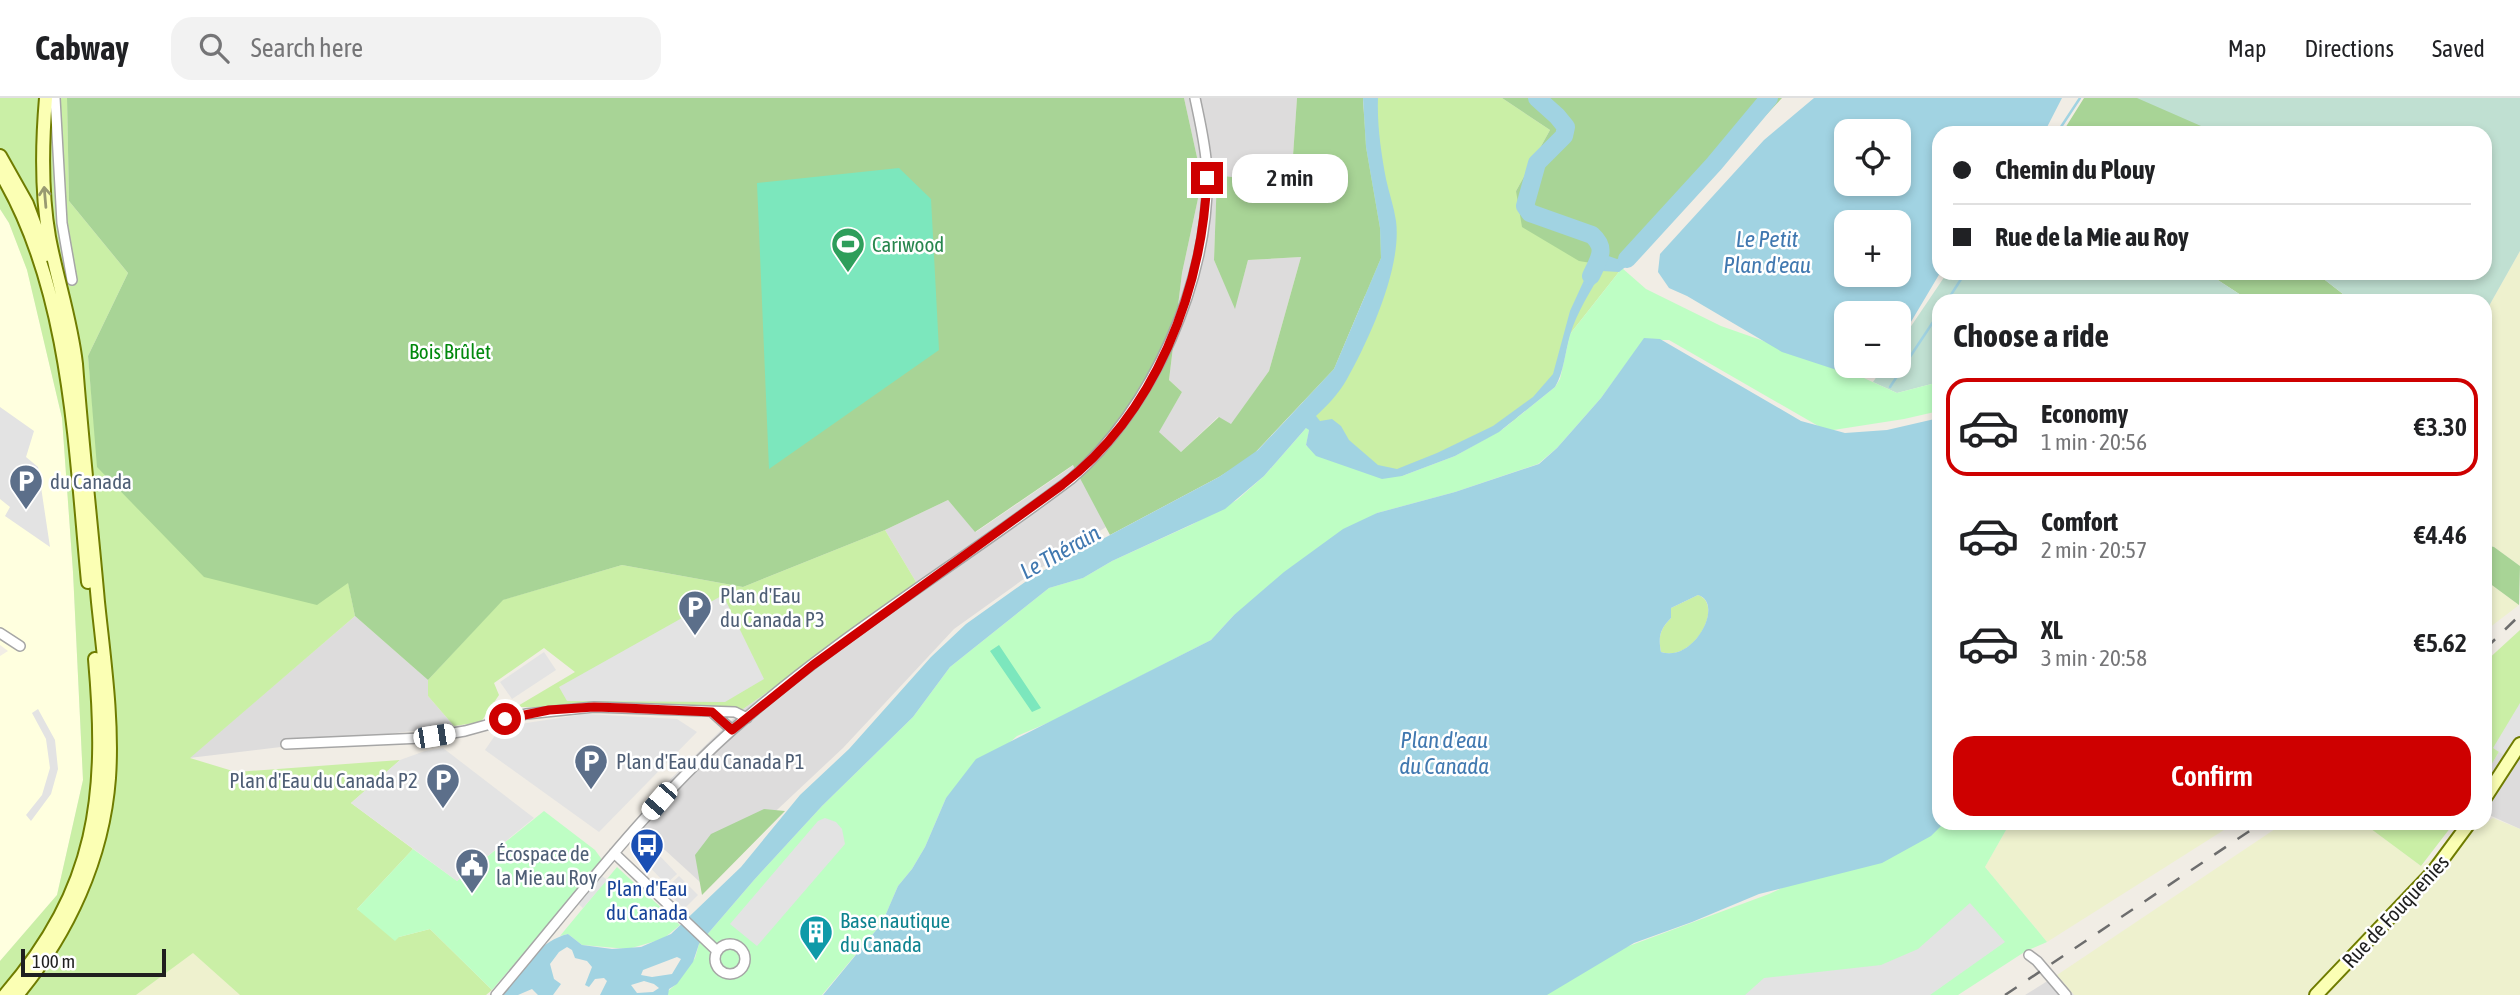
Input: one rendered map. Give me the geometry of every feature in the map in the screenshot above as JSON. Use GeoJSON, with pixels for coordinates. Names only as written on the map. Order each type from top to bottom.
{"type":"FeatureCollection","features":[{"type":"Feature","properties":{"kind":"main road"},"geometry":{"type":"LineString","coordinates":[[17,995],[56,940],[83,886],[100,835],[108,780],[107,688],[77,384],[70,323],[47,221],[43,163],[46,98]]}},
{"type":"Feature","properties":{"kind":"main road"},"geometry":{"type":"LineString","coordinates":[[0,156],[23,196],[43,245],[58,295],[77,384]]}},
{"type":"Feature","properties":{"kind":"main road"},"geometry":{"type":"LineString","coordinates":[[0,172],[15,200],[36,255],[64,361],[93,637],[101,749],[94,823],[76,881],[47,937],[5,995]]}},
{"type":"Feature","properties":{"kind":"main road"},"geometry":{"type":"LineString","coordinates":[[2492,787],[2520,744]]}},
{"type":"Feature","properties":{"kind":"main road","name":"Rue de Fouquenies"},"geometry":{"type":"LineString","coordinates":[[2316,995],[2433,872],[2464,830]]}},
{"type":"Feature","properties":{"kind":"street"},"geometry":{"type":"LineString","coordinates":[[55,98],[62,231],[72,280]]}},
{"type":"Feature","properties":{"kind":"street"},"geometry":{"type":"LineString","coordinates":[[495,995],[659,801],[732,730],[813,665],[1071,479],[1092,459],[1129,414],[1147,388],[1169,344],[1200,245],[1207,170],[1195,98]]}},
{"type":"Feature","properties":{"kind":"street"},"geometry":{"type":"LineString","coordinates":[[0,633],[20,646]]}},
{"type":"Feature","properties":{"kind":"street"},"geometry":{"type":"LineString","coordinates":[[286,744],[422,738],[465,731],[526,714],[594,707],[735,712],[747,718]]}},
{"type":"Feature","properties":{"kind":"street"},"geometry":{"type":"LineString","coordinates":[[712,712],[732,730]]}},
{"type":"Feature","properties":{"kind":"street"},"geometry":{"type":"LineString","coordinates":[[614,853],[718,951]]}},
{"type":"Feature","properties":{"kind":"street"},"geometry":{"type":"LineString","coordinates":[[2029,955],[2066,995]]}},
{"type":"Feature","properties":{"kind":"shaded area"},"geometry":{"type":"Polygon","coordinates":[[[1184,98],[1297,98],[1291,185],[1217,175],[1214,260],[1235,307],[1248,260],[1301,257],[1269,371],[1231,425],[1218,417],[1181,452],[1158,432],[1182,392],[1169,380],[1182,273],[1202,180],[1184,98]]]}},
{"type":"Feature","properties":{"kind":"shaded area"},"geometry":{"type":"Polygon","coordinates":[[[2137,98],[2520,98],[2520,251],[2492,301],[2492,294],[2343,294],[2325,280],[2492,280],[2492,126],[2201,126],[2137,98]]]}},
{"type":"Feature","properties":{"kind":"shaded area"},"geometry":{"type":"Polygon","coordinates":[[[0,209],[9,223],[27,269],[62,418],[83,780],[57,895],[0,961],[0,656],[8,651],[0,645],[0,209]]]}},
{"type":"Feature","properties":{"kind":"shaded area"},"geometry":{"type":"Polygon","coordinates":[[[2520,251],[2520,566],[2492,547],[2492,301],[2520,251]]]}},
{"type":"Feature","properties":{"kind":"shaded area"},"geometry":{"type":"Polygon","coordinates":[[[1942,280],[2218,280],[2239,294],[1933,294],[1942,280]]]}},
{"type":"Feature","properties":{"kind":"shaded area"},"geometry":{"type":"Polygon","coordinates":[[[1932,295],[1932,384],[1897,393],[1873,382],[1876,378],[1911,378],[1911,326],[1932,295]]]}},
{"type":"Feature","properties":{"kind":"shaded area"},"geometry":{"type":"Polygon","coordinates":[[[0,407],[34,431],[26,457],[38,467],[50,547],[5,516],[10,507],[0,499],[0,407]]]}},
{"type":"Feature","properties":{"kind":"shaded area"},"geometry":{"type":"Polygon","coordinates":[[[1074,465],[1106,527],[1028,576],[954,629],[843,748],[700,882],[643,830],[652,797],[743,709],[919,587],[885,530],[948,500],[976,532],[1074,465]]]}},
{"type":"Feature","properties":{"kind":"shaded area"},"geometry":{"type":"Polygon","coordinates":[[[2492,585],[2519,605],[2492,626],[2492,585]]]}},
{"type":"Feature","properties":{"kind":"shaded area","name":"Plan d'Eau du Canada P3"},"geometry":{"type":"Polygon","coordinates":[[[723,595],[764,679],[725,702],[567,701],[559,687],[723,595]]]}},
{"type":"Feature","properties":{"kind":"shaded area"},"geometry":{"type":"Polygon","coordinates":[[[355,616],[428,680],[428,696],[454,726],[189,758],[355,616]]]}},
{"type":"Feature","properties":{"kind":"shaded area"},"geometry":{"type":"Polygon","coordinates":[[[544,652],[556,670],[512,699],[500,682],[544,652]]]}},
{"type":"Feature","properties":{"kind":"shaded area"},"geometry":{"type":"Polygon","coordinates":[[[2520,703],[2520,734],[2505,756],[2493,748],[2520,703]]]}},
{"type":"Feature","properties":{"kind":"shaded area"},"geometry":{"type":"Polygon","coordinates":[[[38,709],[55,740],[58,769],[51,794],[31,821],[26,815],[42,795],[50,768],[46,739],[32,713],[38,709]]]}},
{"type":"Feature","properties":{"kind":"shaded area","name":"Plan d'Eau du Canada P1"},"geometry":{"type":"Polygon","coordinates":[[[586,714],[677,719],[697,732],[599,832],[485,750],[498,731],[507,726],[586,714]]]}},
{"type":"Feature","properties":{"kind":"shaded area"},"geometry":{"type":"Polygon","coordinates":[[[2520,715],[2520,829],[2492,816],[2492,764],[2520,715]]]}},
{"type":"Feature","properties":{"kind":"shaded area","name":"Plan d'Eau du Canada P2"},"geometry":{"type":"Polygon","coordinates":[[[443,748],[534,818],[457,881],[351,803],[400,760],[443,748]]]}},
{"type":"Feature","properties":{"kind":"shaded area"},"geometry":{"type":"Polygon","coordinates":[[[825,818],[836,822],[842,829],[845,844],[757,946],[730,924],[818,821],[825,818]]]}},
{"type":"Feature","properties":{"kind":"shaded area"},"geometry":{"type":"Polygon","coordinates":[[[2492,819],[2520,829],[2520,995],[2074,995],[2057,975],[2274,830],[2372,830],[2421,866],[2475,830],[2492,830],[2492,819]]]}},
{"type":"Feature","properties":{"kind":"shaded area"},"geometry":{"type":"Polygon","coordinates":[[[2006,830],[2224,830],[2047,942],[1985,867],[2006,830]]]}},
{"type":"Feature","properties":{"kind":"shaded area"},"geometry":{"type":"Polygon","coordinates":[[[642,837],[677,874],[666,884],[631,848],[642,837]]]}},
{"type":"Feature","properties":{"kind":"shaded area"},"geometry":{"type":"Polygon","coordinates":[[[601,875],[607,880],[583,908],[577,903],[601,875]]]}},
{"type":"Feature","properties":{"kind":"shaded area"},"geometry":{"type":"Polygon","coordinates":[[[679,876],[698,895],[684,909],[665,889],[679,876]]]}},
{"type":"Feature","properties":{"kind":"shaded area"},"geometry":{"type":"Polygon","coordinates":[[[1970,903],[2005,942],[1930,995],[1745,995],[1764,978],[1881,965],[1918,949],[1970,903]]]}},
{"type":"Feature","properties":{"kind":"shaded area"},"geometry":{"type":"Polygon","coordinates":[[[193,952],[240,995],[136,995],[193,952]]]}},
{"type":"Feature","properties":{"kind":"shaded area"},"geometry":{"type":"Polygon","coordinates":[[[2057,975],[2074,995],[2025,995],[2057,975]]]}},
{"type":"Feature","properties":{"kind":"green space"},"geometry":{"type":"Polygon","coordinates":[[[0,98],[67,98],[69,201],[128,273],[88,356],[98,467],[128,497],[348,582],[355,616],[190,758],[236,772],[400,760],[351,803],[413,849],[357,909],[399,937],[430,929],[492,990],[486,995],[240,995],[193,953],[136,995],[0,995],[0,961],[57,895],[83,780],[62,418],[27,270],[9,223],[0,209],[0,98]]]}},
{"type":"Feature","properties":{"kind":"green space","name":"Bois Brûlet"},"geometry":{"type":"Polygon","coordinates":[[[67,98],[1184,98],[1202,180],[1182,273],[1169,380],[1182,392],[1159,432],[1181,452],[1219,417],[1231,424],[1269,371],[1301,257],[1248,260],[1235,309],[1214,260],[1217,175],[1291,185],[1297,98],[1363,98],[1366,147],[1380,228],[1381,258],[1334,369],[1250,458],[1110,535],[1073,465],[975,532],[948,500],[885,530],[743,587],[622,565],[503,600],[428,680],[355,616],[348,583],[317,605],[204,577],[97,467],[88,356],[128,273],[69,201],[67,98]]]}},
{"type":"Feature","properties":{"kind":"green space"},"geometry":{"type":"Polygon","coordinates":[[[1364,98],[1502,98],[1550,130],[1516,191],[1622,268],[1570,334],[1562,366],[1515,420],[1402,476],[1316,456],[1303,402],[1334,369],[1365,298],[1364,98]]]}},
{"type":"Feature","properties":{"kind":"green space"},"geometry":{"type":"Polygon","coordinates":[[[1502,98],[1782,98],[1622,268],[1579,261],[1522,227],[1516,191],[1550,130],[1502,98]]]}},
{"type":"Feature","properties":{"kind":"green space"},"geometry":{"type":"Polygon","coordinates":[[[2084,98],[2139,98],[2203,126],[2066,126],[2084,98]]]}},
{"type":"Feature","properties":{"kind":"green space","name":"Cariwood"},"geometry":{"type":"Polygon","coordinates":[[[899,168],[931,199],[939,350],[769,469],[757,183],[899,168]]]}},
{"type":"Feature","properties":{"kind":"green space"},"geometry":{"type":"Polygon","coordinates":[[[1622,268],[1646,289],[1721,326],[1834,366],[1834,378],[1864,378],[1897,393],[1932,384],[1932,413],[1827,431],[1669,340],[1652,340],[1628,361],[1601,398],[1557,448],[1538,464],[1455,492],[1377,513],[1234,615],[1211,640],[1057,719],[1017,736],[946,798],[925,847],[898,886],[882,923],[822,995],[668,995],[668,991],[695,958],[699,944],[754,880],[822,806],[913,717],[950,667],[1049,588],[1083,578],[1237,500],[1264,476],[1307,427],[1309,430],[1306,446],[1402,476],[1455,456],[1503,429],[1555,387],[1560,379],[1570,334],[1622,268]]]}},
{"type":"Feature","properties":{"kind":"green space"},"geometry":{"type":"Polygon","coordinates":[[[2218,280],[2325,280],[2343,294],[2239,294],[2218,280]]]}},
{"type":"Feature","properties":{"kind":"green space"},"geometry":{"type":"Polygon","coordinates":[[[885,530],[919,587],[743,709],[516,707],[575,672],[544,648],[494,683],[499,695],[481,722],[454,726],[428,696],[428,680],[502,600],[622,565],[743,587],[885,530]]]}},
{"type":"Feature","properties":{"kind":"green space"},"geometry":{"type":"Polygon","coordinates":[[[2492,547],[2520,566],[2519,605],[2492,585],[2492,547]]]}},
{"type":"Feature","properties":{"kind":"green space"},"geometry":{"type":"Polygon","coordinates":[[[1698,595],[1706,600],[1708,609],[1702,631],[1684,649],[1673,653],[1661,652],[1661,634],[1671,618],[1671,608],[1698,595]]]}},
{"type":"Feature","properties":{"kind":"green space"},"geometry":{"type":"Polygon","coordinates":[[[2520,630],[2520,715],[2492,764],[2492,656],[2520,630]]]}},
{"type":"Feature","properties":{"kind":"green space"},"geometry":{"type":"Polygon","coordinates":[[[999,645],[1041,708],[1032,712],[990,651],[999,645]]]}},
{"type":"Feature","properties":{"kind":"green space"},"geometry":{"type":"Polygon","coordinates":[[[764,809],[785,811],[702,895],[695,855],[711,834],[764,809]]]}},
{"type":"Feature","properties":{"kind":"green space","name":"Écospace de la Mie au Roy"},"geometry":{"type":"Polygon","coordinates":[[[544,811],[595,850],[603,861],[492,990],[430,929],[399,937],[395,941],[357,909],[413,849],[457,881],[544,811]]]}},
{"type":"Feature","properties":{"kind":"green space"},"geometry":{"type":"Polygon","coordinates":[[[1924,822],[1932,822],[1932,830],[2006,830],[1985,867],[2047,942],[2026,951],[1958,995],[1540,995],[1575,966],[1769,894],[1924,822]]]}},
{"type":"Feature","properties":{"kind":"green space"},"geometry":{"type":"Polygon","coordinates":[[[2372,830],[2449,830],[2421,866],[2372,830]]]}},
{"type":"Feature","properties":{"kind":"green space"},"geometry":{"type":"Polygon","coordinates":[[[617,867],[680,925],[663,939],[628,949],[582,945],[568,934],[560,936],[617,867]]]}},
{"type":"Feature","properties":{"kind":"water"},"geometry":{"type":"Polygon","coordinates":[[[1363,98],[1378,98],[1381,149],[1396,221],[1394,259],[1382,302],[1356,362],[1340,389],[1316,416],[1320,421],[1332,419],[1341,426],[1349,440],[1378,465],[1397,469],[1493,426],[1533,397],[1553,374],[1570,311],[1597,252],[1617,259],[1625,256],[1639,241],[1644,246],[1632,262],[1619,272],[1602,271],[1573,327],[1555,387],[1499,432],[1455,456],[1402,476],[1382,479],[1316,456],[1306,445],[1309,430],[1306,428],[1264,476],[1225,509],[1112,561],[1083,578],[1049,588],[950,667],[913,717],[822,806],[754,880],[699,944],[693,962],[677,984],[669,989],[668,995],[600,995],[607,981],[604,978],[595,979],[589,987],[585,985],[592,967],[587,961],[575,958],[572,950],[567,947],[559,952],[550,964],[554,979],[561,984],[553,995],[538,995],[532,989],[518,995],[501,995],[538,951],[547,943],[568,934],[582,945],[612,949],[641,947],[671,934],[741,867],[800,795],[849,749],[931,657],[966,624],[1035,575],[1219,477],[1258,450],[1334,369],[1381,258],[1380,228],[1366,147],[1363,98]],[[677,957],[643,970],[641,975],[652,977],[672,974],[681,959],[677,957]],[[644,981],[631,985],[637,993],[653,992],[659,988],[654,984],[644,981]]]}},
{"type":"Feature","properties":{"kind":"water","name":"Le Petit Plan d'eau"},"geometry":{"type":"Polygon","coordinates":[[[1814,98],[2062,98],[2048,126],[1932,126],[1932,280],[1936,280],[1911,322],[1911,301],[1834,301],[1834,369],[1782,352],[1669,288],[1658,272],[1660,254],[1764,140],[1814,98]]]}},
{"type":"Feature","properties":{"kind":"water","name":"Plan d'eau du Canada"},"geometry":{"type":"Polygon","coordinates":[[[1644,338],[1660,339],[1801,421],[1845,433],[1887,430],[1932,420],[1932,830],[1937,830],[1931,836],[1882,863],[1759,894],[1634,943],[1547,995],[823,995],[882,923],[898,886],[925,847],[946,798],[976,759],[1211,640],[1234,615],[1284,572],[1343,529],[1377,513],[1455,492],[1539,464],[1557,448],[1601,398],[1644,338]],[[1698,595],[1671,608],[1671,618],[1661,634],[1661,652],[1673,653],[1694,641],[1702,631],[1708,609],[1706,600],[1698,595]]]}},
{"type":"Feature","properties":{"kind":"waterway"},"geometry":{"type":"LineString","coordinates":[[1537,98],[1566,127],[1564,136],[1537,163],[1525,206],[1530,213],[1592,235],[1597,240],[1601,250],[1591,276]]}},
{"type":"Feature","properties":{"kind":"waterway"},"geometry":{"type":"LineString","coordinates":[[1627,259],[1714,164],[1769,98]]}},
{"type":"Feature","properties":{"kind":"waterway"},"geometry":{"type":"LineString","coordinates":[[2062,126],[2080,98]]}},
{"type":"Feature","properties":{"kind":"waterway"},"geometry":{"type":"LineString","coordinates":[[1952,294],[1960,280]]}},
{"type":"Feature","properties":{"kind":"waterway"},"geometry":{"type":"LineString","coordinates":[[1890,387],[1932,324]]}},
{"type":"Feature","properties":{"kind":"railway"},"geometry":{"type":"LineString","coordinates":[[2492,642],[2520,615]]}},
{"type":"Feature","properties":{"kind":"railway"},"geometry":{"type":"LineString","coordinates":[[2005,995],[2251,830]]}},
{"type":"Feature","properties":{"kind":"place","name":"Cariwood"},"geometry":{"type":"Point","coordinates":[848,274]}},
{"type":"Feature","properties":{"kind":"place","name":"du Canada"},"geometry":{"type":"Point","coordinates":[26,511]}},
{"type":"Feature","properties":{"kind":"place","name":"Plan d'Eau du Canada P3"},"geometry":{"type":"Point","coordinates":[695,637]}},
{"type":"Feature","properties":{"kind":"place","name":"Plan d'Eau du Canada P1"},"geometry":{"type":"Point","coordinates":[591,791]}},
{"type":"Feature","properties":{"kind":"place","name":"Plan d'Eau du Canada P2"},"geometry":{"type":"Point","coordinates":[443,810]}},
{"type":"Feature","properties":{"kind":"place","name":"Plan d'Eau du Canada"},"geometry":{"type":"Point","coordinates":[647,875]}},
{"type":"Feature","properties":{"kind":"place","name":"Écospace de la Mie au Roy"},"geometry":{"type":"Point","coordinates":[472,895]}},
{"type":"Feature","properties":{"kind":"place","name":"Base nautique du Canada"},"geometry":{"type":"Point","coordinates":[816,962]}},
{"type":"Feature","properties":{"kind":"route"},"geometry":{"type":"LineString","coordinates":[[505,719],[549,710],[594,707],[712,712],[732,730],[813,665],[1078,473],[1129,414],[1164,356],[1191,281],[1204,218],[1207,178]]}},
{"type":"Feature","properties":{"kind":"water label","name":"Le Thérain"},"geometry":{"type":"Point","coordinates":[1060,552]}}]}
